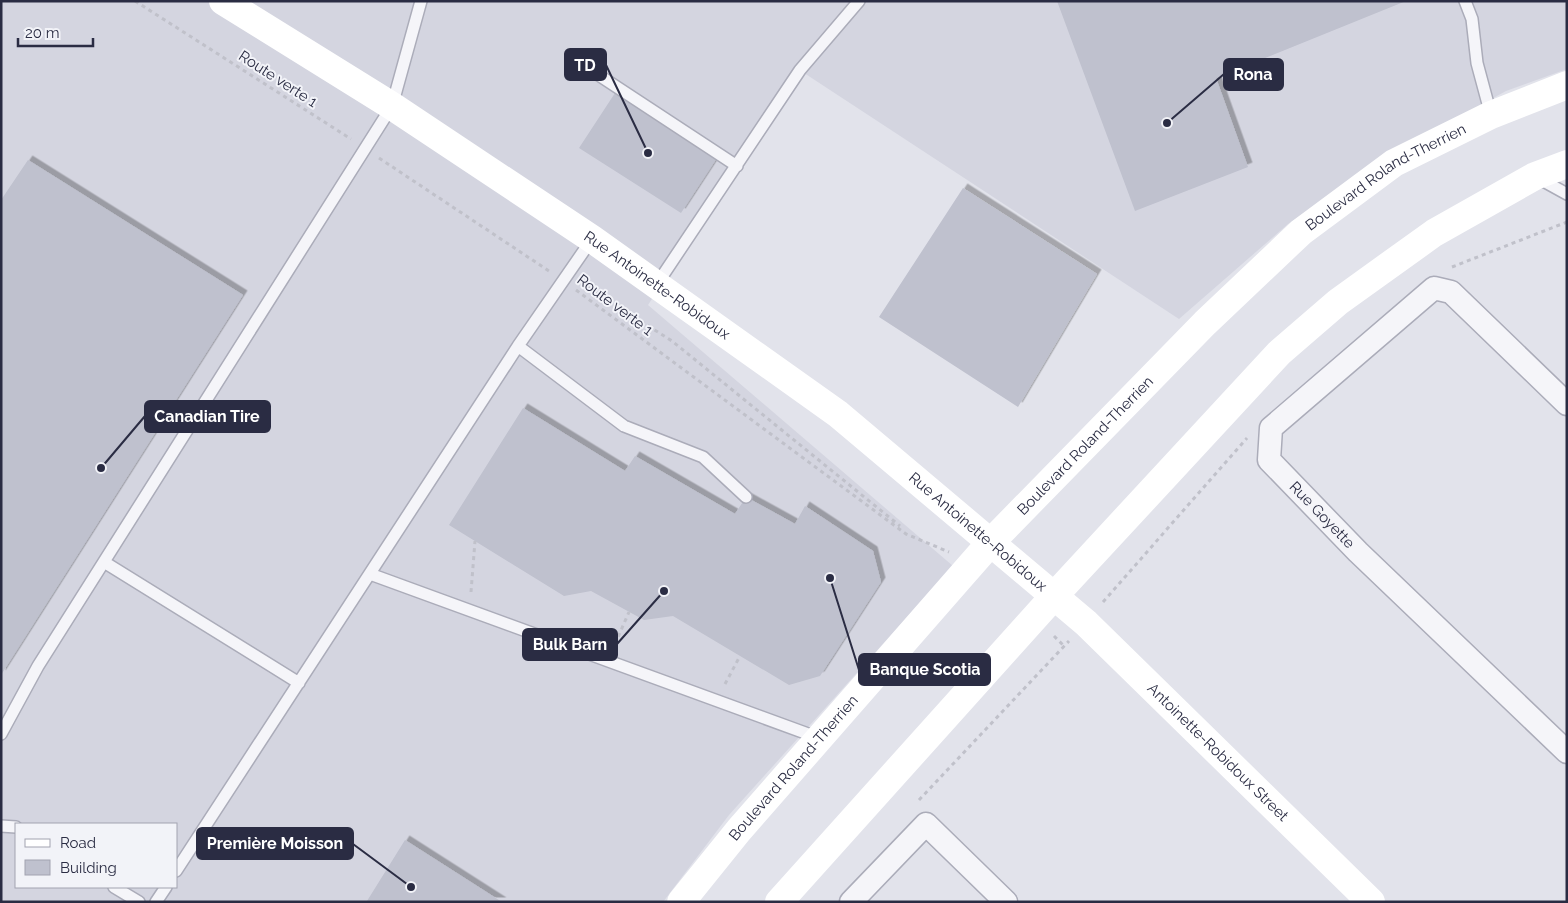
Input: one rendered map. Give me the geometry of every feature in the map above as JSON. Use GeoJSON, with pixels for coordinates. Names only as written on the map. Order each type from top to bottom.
{"type":"FeatureCollection","features":[{"type":"Feature","properties":{"kind":"main road","name":"Rue Antoinette-Robidoux"},"geometry":{"type":"LineString","coordinates":[[223,1],[392,106],[592,239],[838,414],[1086,623],[1371,902]]}},
{"type":"Feature","properties":{"kind":"main road","name":"Boulevard Roland-Therrien"},"geometry":{"type":"LineString","coordinates":[[681,902],[739,830],[991,542],[1205,323],[1301,232],[1394,163],[1491,115],[1567,85]]}},
{"type":"Feature","properties":{"kind":"main road"},"geometry":{"type":"LineString","coordinates":[[779,902],[1055,595],[1279,353],[1338,302],[1434,233],[1535,176],[1567,164]]}},
{"type":"Feature","properties":{"kind":"street","name":"Rue Goyette"},"geometry":{"type":"LineString","coordinates":[[1567,404],[1451,292],[1434,288],[1271,428],[1269,460],[1358,552],[1567,752]]}},
{"type":"Feature","properties":{"kind":"street"},"geometry":{"type":"LineString","coordinates":[[851,902],[920,816],[1006,902]]}},
{"type":"Feature","properties":{"kind":"lane"},"geometry":{"type":"LineString","coordinates":[[1,734],[38,666],[392,106],[421,1]]}},
{"type":"Feature","properties":{"kind":"lane"},"geometry":{"type":"LineString","coordinates":[[657,284],[800,70],[859,1]]}},
{"type":"Feature","properties":{"kind":"lane"},"geometry":{"type":"LineString","coordinates":[[1465,1],[1472,19],[1477,63],[1491,115]]}},
{"type":"Feature","properties":{"kind":"lane"},"geometry":{"type":"LineString","coordinates":[[597,74],[737,166]]}},
{"type":"Feature","properties":{"kind":"lane"},"geometry":{"type":"LineString","coordinates":[[1535,176],[1567,194]]}},
{"type":"Feature","properties":{"kind":"lane"},"geometry":{"type":"LineString","coordinates":[[178,868],[518,346],[592,239]]}},
{"type":"Feature","properties":{"kind":"lane"},"geometry":{"type":"LineString","coordinates":[[518,346],[624,426],[703,458],[746,497]]}},
{"type":"Feature","properties":{"kind":"lane"},"geometry":{"type":"LineString","coordinates":[[104,562],[299,683]]}},
{"type":"Feature","properties":{"kind":"lane"},"geometry":{"type":"LineString","coordinates":[[370,574],[821,738]]}},
{"type":"Feature","properties":{"kind":"lane"},"geometry":{"type":"LineString","coordinates":[[1,826],[15,827]]}},
{"type":"Feature","properties":{"kind":"lane"},"geometry":{"type":"LineString","coordinates":[[116,888],[139,902]]}},
{"type":"Feature","properties":{"kind":"lane"},"geometry":{"type":"LineString","coordinates":[[156,902],[165,888]]}},
{"type":"Feature","properties":{"kind":"path","name":"Route verte 1"},"geometry":{"type":"LineString","coordinates":[[135,1],[365,148],[563,281],[906,534],[974,563]]}},
{"type":"Feature","properties":{"kind":"path"},"geometry":{"type":"LineString","coordinates":[[587,287],[672,341],[900,526]]}},
{"type":"Feature","properties":{"kind":"path"},"geometry":{"type":"LineString","coordinates":[[470,610],[476,541]]}},
{"type":"Feature","properties":{"kind":"path"},"geometry":{"type":"LineString","coordinates":[[608,661],[629,612]]}},
{"type":"Feature","properties":{"kind":"path"},"geometry":{"type":"LineString","coordinates":[[920,816],[1064,646],[1035,618]]}},
{"type":"Feature","properties":{"kind":"path"},"geometry":{"type":"LineString","coordinates":[[716,700],[740,656]]}},
{"type":"Feature","properties":{"kind":"shaded area"},"geometry":{"type":"Polygon","coordinates":[[[1,1],[1567,1],[1567,69],[1506,91],[1381,160],[1288,224],[1179,319],[801,71],[648,305],[953,566],[729,815],[663,902],[1,902],[1,1]]]}},
{"type":"Feature","properties":{"kind":"building"},"geometry":{"type":"Polygon","coordinates":[[[1057,1],[1406,1],[1216,78],[1248,167],[1135,211],[1057,1]]]}},
{"type":"Feature","properties":{"kind":"building"},"geometry":{"type":"Polygon","coordinates":[[[615,93],[717,158],[681,213],[579,148],[615,93]]]}},
{"type":"Feature","properties":{"kind":"building"},"geometry":{"type":"Polygon","coordinates":[[[28,160],[243,295],[1,675],[1,200],[28,160]]]}},
{"type":"Feature","properties":{"kind":"building"},"geometry":{"type":"Polygon","coordinates":[[[963,188],[1097,274],[1018,407],[879,317],[963,188]]]}},
{"type":"Feature","properties":{"kind":"building"},"geometry":{"type":"Polygon","coordinates":[[[523,408],[625,471],[635,456],[735,514],[746,497],[795,524],[805,506],[873,551],[881,582],[820,676],[789,685],[673,616],[644,620],[591,591],[564,596],[449,525],[523,408]]]}},
{"type":"Feature","properties":{"kind":"building"},"geometry":{"type":"Polygon","coordinates":[[[405,840],[502,902],[367,901],[405,840]]]}},
{"type":"Feature","properties":{"kind":"place","name":"Rona"},"geometry":{"type":"Point","coordinates":[1167,123]}},
{"type":"Feature","properties":{"kind":"place","name":"TD"},"geometry":{"type":"Point","coordinates":[648,153]}},
{"type":"Feature","properties":{"kind":"place","name":"Canadian Tire"},"geometry":{"type":"Point","coordinates":[101,468]}},
{"type":"Feature","properties":{"kind":"place","name":"Banque Scotia"},"geometry":{"type":"Point","coordinates":[830,578]}},
{"type":"Feature","properties":{"kind":"place","name":"Bulk Barn"},"geometry":{"type":"Point","coordinates":[664,591]}},
{"type":"Feature","properties":{"kind":"place","name":"Première Moisson"},"geometry":{"type":"Point","coordinates":[411,887]}}]}
